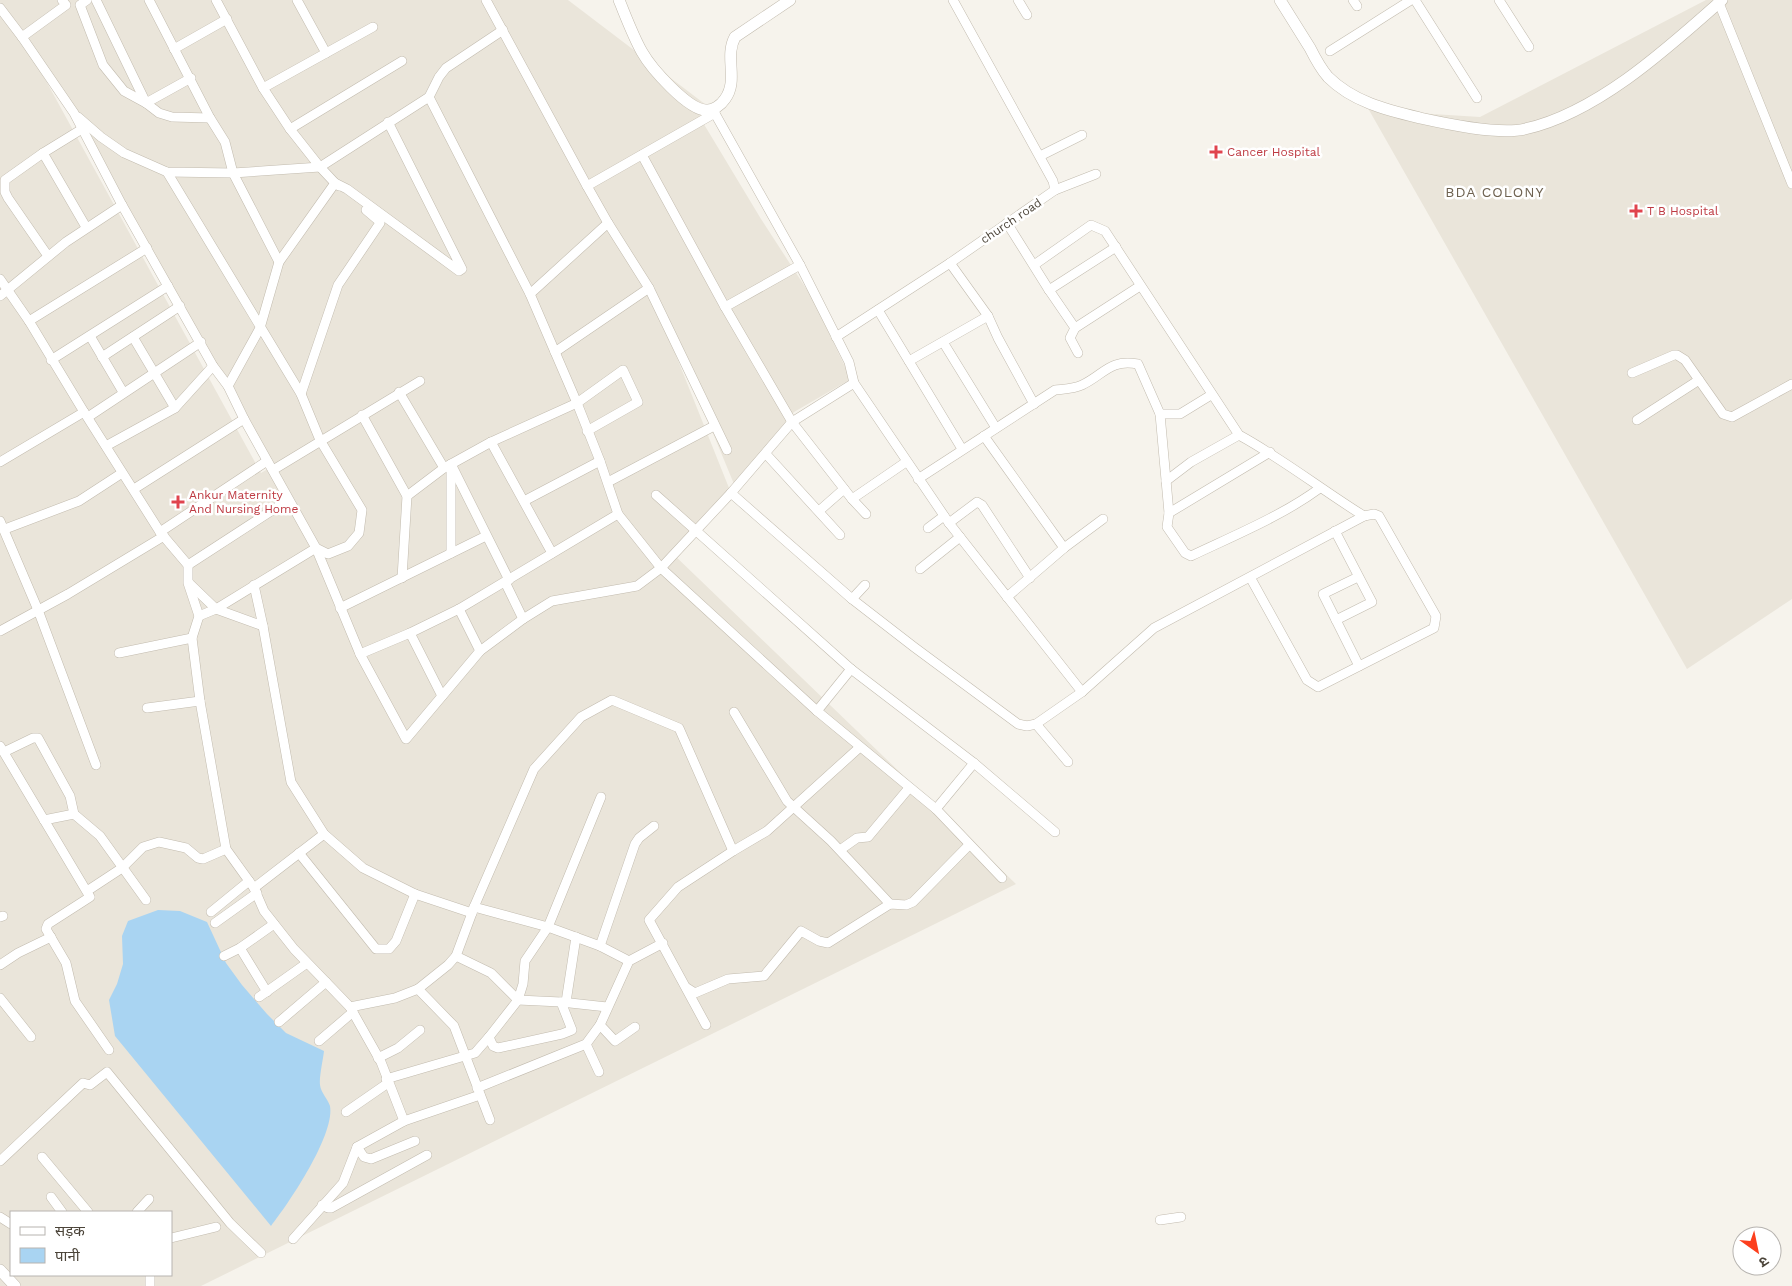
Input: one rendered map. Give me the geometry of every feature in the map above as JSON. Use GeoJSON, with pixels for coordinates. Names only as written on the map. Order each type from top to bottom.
{"type":"FeatureCollection","features":[{"type":"Feature","properties":{"kind":"street"},"geometry":{"type":"LineString","coordinates":[[22,37],[66,6],[62,0]]}},
{"type":"Feature","properties":{"kind":"street"},"geometry":{"type":"LineString","coordinates":[[87,0],[80,5],[103,65],[124,91],[146,103],[159,113],[172,117],[210,118]]}},
{"type":"Feature","properties":{"kind":"street"},"geometry":{"type":"LineString","coordinates":[[96,0],[146,103]]}},
{"type":"Feature","properties":{"kind":"street"},"geometry":{"type":"LineString","coordinates":[[149,0],[210,118],[225,142],[232,173],[279,262]]}},
{"type":"Feature","properties":{"kind":"street"},"geometry":{"type":"LineString","coordinates":[[216,0],[263,88],[290,129],[335,183],[380,222],[338,284],[301,394]]}},
{"type":"Feature","properties":{"kind":"street"},"geometry":{"type":"LineString","coordinates":[[297,0],[326,54]]}},
{"type":"Feature","properties":{"kind":"street"},"geometry":{"type":"LineString","coordinates":[[486,0],[587,186],[649,288],[727,450]]}},
{"type":"Feature","properties":{"kind":"street"},"geometry":{"type":"LineString","coordinates":[[619,0],[642,52],[663,81],[692,105],[705,111],[714,111]]}},
{"type":"Feature","properties":{"kind":"street"},"geometry":{"type":"LineString","coordinates":[[587,186],[714,111],[726,99],[730,90],[732,74],[730,53],[735,37],[744,29],[790,0]]}},
{"type":"Feature","properties":{"kind":"street","name":"church road"},"geometry":{"type":"LineString","coordinates":[[836,337],[950,263],[1055,190],[1053,181],[1040,156],[953,0]]}},
{"type":"Feature","properties":{"kind":"street"},"geometry":{"type":"LineString","coordinates":[[1018,0],[1027,15]]}},
{"type":"Feature","properties":{"kind":"street"},"geometry":{"type":"LineString","coordinates":[[1280,0],[1327,75],[1351,95],[1375,106],[1444,124],[1507,130],[1524,129],[1561,117],[1603,95],[1659,56],[1720,2],[1792,184]]}},
{"type":"Feature","properties":{"kind":"street"},"geometry":{"type":"LineString","coordinates":[[1330,51],[1413,0],[1477,98]]}},
{"type":"Feature","properties":{"kind":"street"},"geometry":{"type":"LineString","coordinates":[[1498,0],[1528,48]]}},
{"type":"Feature","properties":{"kind":"street"},"geometry":{"type":"LineString","coordinates":[[0,8],[74,113],[122,205],[213,366],[228,386],[244,419],[316,548],[360,654],[406,739],[480,651],[523,619],[552,601],[637,586],[661,568],[766,454],[792,422],[854,384]]}},
{"type":"Feature","properties":{"kind":"street"},"geometry":{"type":"LineString","coordinates":[[174,49],[227,19]]}},
{"type":"Feature","properties":{"kind":"street"},"geometry":{"type":"LineString","coordinates":[[263,88],[326,54],[372,26]]}},
{"type":"Feature","properties":{"kind":"street"},"geometry":{"type":"LineString","coordinates":[[74,113],[124,154],[167,172],[232,173],[320,167],[429,97],[446,68],[503,30]]}},
{"type":"Feature","properties":{"kind":"street"},"geometry":{"type":"LineString","coordinates":[[290,129],[402,61]]}},
{"type":"Feature","properties":{"kind":"street"},"geometry":{"type":"LineString","coordinates":[[146,103],[190,78]]}},
{"type":"Feature","properties":{"kind":"street"},"geometry":{"type":"LineString","coordinates":[[429,97],[530,294],[577,403],[608,482],[618,514],[661,568],[817,711],[936,809],[1002,878]]}},
{"type":"Feature","properties":{"kind":"street"},"geometry":{"type":"LineString","coordinates":[[714,111],[800,265],[849,362],[854,384],[946,519],[1082,692]]}},
{"type":"Feature","properties":{"kind":"street"},"geometry":{"type":"LineString","coordinates":[[335,183],[347,189],[459,271],[462,269],[388,122]]}},
{"type":"Feature","properties":{"kind":"street"},"geometry":{"type":"LineString","coordinates":[[48,256],[8,198],[5,192],[5,180],[82,128]]}},
{"type":"Feature","properties":{"kind":"street"},"geometry":{"type":"LineString","coordinates":[[1040,156],[1082,135]]}},
{"type":"Feature","properties":{"kind":"street"},"geometry":{"type":"LineString","coordinates":[[43,153],[86,227]]}},
{"type":"Feature","properties":{"kind":"street"},"geometry":{"type":"LineString","coordinates":[[642,155],[725,307],[792,422],[852,499],[866,514]]}},
{"type":"Feature","properties":{"kind":"street"},"geometry":{"type":"LineString","coordinates":[[167,172],[301,394],[320,440],[362,510],[359,533],[348,546],[328,554],[316,548]]}},
{"type":"Feature","properties":{"kind":"street"},"geometry":{"type":"LineString","coordinates":[[1055,190],[1096,174]]}},
{"type":"Feature","properties":{"kind":"street"},"geometry":{"type":"LineString","coordinates":[[228,386],[260,328],[279,262],[335,183]]}},
{"type":"Feature","properties":{"kind":"street"},"geometry":{"type":"LineString","coordinates":[[4,293],[86,227],[122,205]]}},
{"type":"Feature","properties":{"kind":"street"},"geometry":{"type":"LineString","coordinates":[[530,294],[608,223]]}},
{"type":"Feature","properties":{"kind":"street"},"geometry":{"type":"LineString","coordinates":[[1007,223],[1075,328]]}},
{"type":"Feature","properties":{"kind":"street"},"geometry":{"type":"LineString","coordinates":[[1034,266],[1091,225],[1105,231],[1239,435],[1270,452],[1320,488],[1364,516]]}},
{"type":"Feature","properties":{"kind":"street"},"geometry":{"type":"LineString","coordinates":[[1049,290],[1116,247]]}},
{"type":"Feature","properties":{"kind":"street"},"geometry":{"type":"LineString","coordinates":[[29,321],[147,248]]}},
{"type":"Feature","properties":{"kind":"street"},"geometry":{"type":"LineString","coordinates":[[950,263],[988,316],[1034,404]]}},
{"type":"Feature","properties":{"kind":"street"},"geometry":{"type":"LineString","coordinates":[[725,307],[800,265]]}},
{"type":"Feature","properties":{"kind":"street"},"geometry":{"type":"LineString","coordinates":[[0,279],[4,293],[29,321],[51,360],[162,534],[188,565],[188,583],[199,616],[192,638],[200,701],[226,849],[253,887],[264,911],[274,924],[307,963],[352,1010],[378,1058],[404,1121]]}},
{"type":"Feature","properties":{"kind":"street"},"geometry":{"type":"LineString","coordinates":[[51,360],[168,286]]}},
{"type":"Feature","properties":{"kind":"street"},"geometry":{"type":"LineString","coordinates":[[1078,353],[1070,338],[1075,328],[1140,286]]}},
{"type":"Feature","properties":{"kind":"street"},"geometry":{"type":"LineString","coordinates":[[555,352],[649,288]]}},
{"type":"Feature","properties":{"kind":"street"},"geometry":{"type":"LineString","coordinates":[[102,357],[180,306]]}},
{"type":"Feature","properties":{"kind":"street"},"geometry":{"type":"LineString","coordinates":[[878,310],[962,449]]}},
{"type":"Feature","properties":{"kind":"street"},"geometry":{"type":"LineString","coordinates":[[910,361],[988,316]]}},
{"type":"Feature","properties":{"kind":"street"},"geometry":{"type":"LineString","coordinates":[[90,336],[124,392]]}},
{"type":"Feature","properties":{"kind":"street"},"geometry":{"type":"LineString","coordinates":[[133,337],[175,408]]}},
{"type":"Feature","properties":{"kind":"street"},"geometry":{"type":"LineString","coordinates":[[0,462],[124,392],[201,342]]}},
{"type":"Feature","properties":{"kind":"street"},"geometry":{"type":"LineString","coordinates":[[943,342],[996,428]]}},
{"type":"Feature","properties":{"kind":"street"},"geometry":{"type":"LineString","coordinates":[[1632,373],[1677,355],[1685,360],[1722,414],[1732,417],[1792,384]]}},
{"type":"Feature","properties":{"kind":"street"},"geometry":{"type":"LineString","coordinates":[[918,479],[1055,390],[1081,386],[1115,364],[1127,362],[1138,364],[1160,414],[1169,513],[1167,527],[1185,553],[1191,556],[1299,504],[1320,488]]}},
{"type":"Feature","properties":{"kind":"street"},"geometry":{"type":"LineString","coordinates":[[106,446],[175,408],[213,366]]}},
{"type":"Feature","properties":{"kind":"street"},"geometry":{"type":"LineString","coordinates":[[407,496],[447,466],[492,442],[577,403],[623,370],[638,402],[587,431]]}},
{"type":"Feature","properties":{"kind":"street"},"geometry":{"type":"LineString","coordinates":[[1637,420],[1699,380]]}},
{"type":"Feature","properties":{"kind":"street"},"geometry":{"type":"LineString","coordinates":[[273,470],[420,381]]}},
{"type":"Feature","properties":{"kind":"street"},"geometry":{"type":"LineString","coordinates":[[399,392],[447,466],[486,536],[523,619]]}},
{"type":"Feature","properties":{"kind":"street"},"geometry":{"type":"LineString","coordinates":[[1160,414],[1180,414],[1211,395]]}},
{"type":"Feature","properties":{"kind":"street"},"geometry":{"type":"LineString","coordinates":[[362,415],[407,496],[402,578]]}},
{"type":"Feature","properties":{"kind":"street"},"geometry":{"type":"LineString","coordinates":[[134,490],[244,419]]}},
{"type":"Feature","properties":{"kind":"street"},"geometry":{"type":"LineString","coordinates":[[608,482],[714,426]]}},
{"type":"Feature","properties":{"kind":"street"},"geometry":{"type":"LineString","coordinates":[[1166,481],[1191,462],[1239,435]]}},
{"type":"Feature","properties":{"kind":"street"},"geometry":{"type":"LineString","coordinates":[[984,436],[1064,548]]}},
{"type":"Feature","properties":{"kind":"street"},"geometry":{"type":"LineString","coordinates":[[492,442],[552,553]]}},
{"type":"Feature","properties":{"kind":"street"},"geometry":{"type":"LineString","coordinates":[[1169,513],[1270,452]]}},
{"type":"Feature","properties":{"kind":"street"},"geometry":{"type":"LineString","coordinates":[[766,454],[840,535]]}},
{"type":"Feature","properties":{"kind":"street"},"geometry":{"type":"LineString","coordinates":[[0,631],[38,610],[162,534],[268,461]]}},
{"type":"Feature","properties":{"kind":"street"},"geometry":{"type":"LineString","coordinates":[[524,501],[600,461]]}},
{"type":"Feature","properties":{"kind":"street"},"geometry":{"type":"LineString","coordinates":[[852,499],[906,462]]}},
{"type":"Feature","properties":{"kind":"street"},"geometry":{"type":"LineString","coordinates":[[447,466],[451,553]]}},
{"type":"Feature","properties":{"kind":"street"},"geometry":{"type":"LineString","coordinates":[[5,530],[79,501],[122,473]]}},
{"type":"Feature","properties":{"kind":"street"},"geometry":{"type":"LineString","coordinates":[[819,510],[844,489]]}},
{"type":"Feature","properties":{"kind":"street"},"geometry":{"type":"LineString","coordinates":[[731,493],[852,599],[1018,724],[1027,726],[1036,724],[1082,692],[1154,628],[1364,516],[1374,514],[1379,516],[1436,616],[1434,628],[1318,687],[1307,680],[1250,577]]}},
{"type":"Feature","properties":{"kind":"street"},"geometry":{"type":"LineString","coordinates":[[656,495],[851,669],[974,763],[1055,832]]}},
{"type":"Feature","properties":{"kind":"street"},"geometry":{"type":"LineString","coordinates":[[188,565],[288,500]]}},
{"type":"Feature","properties":{"kind":"street"},"geometry":{"type":"LineString","coordinates":[[928,528],[976,502],[982,505],[1030,578]]}},
{"type":"Feature","properties":{"kind":"street"},"geometry":{"type":"LineString","coordinates":[[360,654],[460,609],[618,514]]}},
{"type":"Feature","properties":{"kind":"street"},"geometry":{"type":"LineString","coordinates":[[1007,597],[1064,548],[1103,519]]}},
{"type":"Feature","properties":{"kind":"street"},"geometry":{"type":"LineString","coordinates":[[0,521],[38,610],[96,766]]}},
{"type":"Feature","properties":{"kind":"street"},"geometry":{"type":"LineString","coordinates":[[1336,531],[1372,602],[1336,620]]}},
{"type":"Feature","properties":{"kind":"street"},"geometry":{"type":"LineString","coordinates":[[340,608],[486,536]]}},
{"type":"Feature","properties":{"kind":"street"},"geometry":{"type":"LineString","coordinates":[[920,569],[960,537]]}},
{"type":"Feature","properties":{"kind":"street"},"geometry":{"type":"LineString","coordinates":[[199,616],[216,608],[316,548]]}},
{"type":"Feature","properties":{"kind":"street"},"geometry":{"type":"LineString","coordinates":[[1358,577],[1323,594],[1359,666]]}},
{"type":"Feature","properties":{"kind":"street"},"geometry":{"type":"LineString","coordinates":[[188,583],[216,608],[263,626]]}},
{"type":"Feature","properties":{"kind":"street"},"geometry":{"type":"LineString","coordinates":[[254,585],[291,782],[324,834],[363,868],[415,894],[473,910],[548,927],[600,946],[630,961]]}},
{"type":"Feature","properties":{"kind":"street"},"geometry":{"type":"LineString","coordinates":[[852,599],[865,585]]}},
{"type":"Feature","properties":{"kind":"street"},"geometry":{"type":"LineString","coordinates":[[460,609],[480,651]]}},
{"type":"Feature","properties":{"kind":"street"},"geometry":{"type":"LineString","coordinates":[[410,633],[442,696]]}},
{"type":"Feature","properties":{"kind":"street"},"geometry":{"type":"LineString","coordinates":[[119,653],[192,638]]}},
{"type":"Feature","properties":{"kind":"street"},"geometry":{"type":"LineString","coordinates":[[817,711],[851,669]]}},
{"type":"Feature","properties":{"kind":"street"},"geometry":{"type":"LineString","coordinates":[[319,1040],[352,1010],[395,998],[418,989],[448,965],[456,956],[473,910],[534,769],[581,716],[612,700],[679,728],[733,851]]}},
{"type":"Feature","properties":{"kind":"street"},"geometry":{"type":"LineString","coordinates":[[146,708],[200,701]]}},
{"type":"Feature","properties":{"kind":"street"},"geometry":{"type":"LineString","coordinates":[[734,712],[787,801],[840,850],[890,904]]}},
{"type":"Feature","properties":{"kind":"street"},"geometry":{"type":"LineString","coordinates":[[1036,724],[1068,762]]}},
{"type":"Feature","properties":{"kind":"street"},"geometry":{"type":"LineString","coordinates":[[110,1050],[76,1001],[66,962],[46,929],[48,924],[90,896],[2,749],[38,738],[70,796],[74,814],[100,836],[146,900]]}},
{"type":"Feature","properties":{"kind":"street"},"geometry":{"type":"LineString","coordinates":[[706,1025],[650,920],[678,887],[733,851],[768,831],[860,747]]}},
{"type":"Feature","properties":{"kind":"street"},"geometry":{"type":"LineString","coordinates":[[936,809],[974,763]]}},
{"type":"Feature","properties":{"kind":"street"},"geometry":{"type":"LineString","coordinates":[[840,850],[857,838],[868,836],[909,788]]}},
{"type":"Feature","properties":{"kind":"street"},"geometry":{"type":"LineString","coordinates":[[346,1112],[387,1081],[475,1053],[489,1037],[518,1000],[523,984],[525,961],[548,927],[601,798]]}},
{"type":"Feature","properties":{"kind":"street"},"geometry":{"type":"LineString","coordinates":[[44,820],[74,814]]}},
{"type":"Feature","properties":{"kind":"street"},"geometry":{"type":"LineString","coordinates":[[600,946],[635,844],[639,838],[654,826]]}},
{"type":"Feature","properties":{"kind":"street"},"geometry":{"type":"LineString","coordinates":[[211,912],[253,887],[324,834]]}},
{"type":"Feature","properties":{"kind":"street"},"geometry":{"type":"LineString","coordinates":[[87,891],[122,868],[143,847],[159,842],[186,848],[198,858],[204,859],[226,849]]}},
{"type":"Feature","properties":{"kind":"street"},"geometry":{"type":"LineString","coordinates":[[687,988],[695,993],[728,979],[764,976],[801,931],[819,941],[828,943],[890,904],[906,905],[913,902],[969,844]]}},
{"type":"Feature","properties":{"kind":"street"},"geometry":{"type":"LineString","coordinates":[[299,853],[376,949],[389,949],[396,941],[415,894]]}},
{"type":"Feature","properties":{"kind":"street"},"geometry":{"type":"LineString","coordinates":[[215,923],[253,887]]}},
{"type":"Feature","properties":{"kind":"street"},"geometry":{"type":"LineString","coordinates":[[224,956],[240,948],[274,924]]}},
{"type":"Feature","properties":{"kind":"street"},"geometry":{"type":"LineString","coordinates":[[489,1037],[494,1046],[498,1048],[562,1034],[572,1030],[563,1002],[576,937]]}},
{"type":"Feature","properties":{"kind":"street"},"geometry":{"type":"LineString","coordinates":[[0,965],[18,953],[51,938]]}},
{"type":"Feature","properties":{"kind":"street"},"geometry":{"type":"LineString","coordinates":[[293,1240],[343,1183],[357,1147],[404,1121],[478,1092],[586,1044],[600,1025],[630,961],[663,943]]}},
{"type":"Feature","properties":{"kind":"street"},"geometry":{"type":"LineString","coordinates":[[240,948],[267,992]]}},
{"type":"Feature","properties":{"kind":"street"},"geometry":{"type":"LineString","coordinates":[[456,956],[492,973],[518,1000],[563,1002],[607,1007]]}},
{"type":"Feature","properties":{"kind":"street"},"geometry":{"type":"LineString","coordinates":[[259,997],[307,963]]}},
{"type":"Feature","properties":{"kind":"street"},"geometry":{"type":"LineString","coordinates":[[279,1022],[326,982]]}},
{"type":"Feature","properties":{"kind":"street"},"geometry":{"type":"LineString","coordinates":[[418,989],[454,1026],[490,1120]]}},
{"type":"Feature","properties":{"kind":"street"},"geometry":{"type":"LineString","coordinates":[[0,998],[31,1037]]}},
{"type":"Feature","properties":{"kind":"street"},"geometry":{"type":"LineString","coordinates":[[600,1025],[615,1041],[636,1027]]}},
{"type":"Feature","properties":{"kind":"street"},"geometry":{"type":"LineString","coordinates":[[378,1058],[398,1048],[420,1030]]}},
{"type":"Feature","properties":{"kind":"street"},"geometry":{"type":"LineString","coordinates":[[586,1044],[599,1072]]}},
{"type":"Feature","properties":{"kind":"street"},"geometry":{"type":"LineString","coordinates":[[0,1161],[83,1083],[90,1085],[107,1072],[230,1223],[261,1253]]}},
{"type":"Feature","properties":{"kind":"street"},"geometry":{"type":"LineString","coordinates":[[357,1147],[364,1158],[371,1159],[415,1141]]}},
{"type":"Feature","properties":{"kind":"street"},"geometry":{"type":"LineString","coordinates":[[322,1205],[331,1208],[427,1155]]}},
{"type":"Feature","properties":{"kind":"street"},"geometry":{"type":"LineString","coordinates":[[42,1157],[87,1211]]}},
{"type":"Feature","properties":{"kind":"street"},"geometry":{"type":"LineString","coordinates":[[51,1197],[61,1211]]}},
{"type":"Feature","properties":{"kind":"street"},"geometry":{"type":"LineString","coordinates":[[137,1211],[149,1199]]}},
{"type":"Feature","properties":{"kind":"street"},"geometry":{"type":"LineString","coordinates":[[1160,1220],[1181,1217]]}},
{"type":"Feature","properties":{"kind":"street"},"geometry":{"type":"LineString","coordinates":[[172,1238],[216,1227]]}},
{"type":"Feature","properties":{"kind":"street"},"geometry":{"type":"LineString","coordinates":[[0,1270],[15,1286]]}},
{"type":"Feature","properties":{"kind":"shaded area"},"geometry":{"type":"Polygon","coordinates":[[[0,0],[568,0],[714,111],[702,121],[761,219],[811,296],[851,379],[794,412],[734,484],[652,286],[615,225],[649,288],[731,493],[671,552],[1016,884],[201,1286],[0,1286],[0,0]],[[28,48],[261,473],[271,467],[74,113],[28,48]]]}},
{"type":"Feature","properties":{"kind":"shaded area","name":"BDA COLONY"},"geometry":{"type":"Polygon","coordinates":[[[1706,0],[1792,0],[1792,599],[1687,669],[1369,110],[1480,117],[1706,0]]]}},
{"type":"Feature","properties":{"kind":"water"},"geometry":{"type":"Polygon","coordinates":[[[158,910],[180,911],[207,922],[226,963],[267,1014],[286,1033],[324,1051],[320,1085],[330,1106],[330,1119],[318,1151],[309,1168],[289,1202],[271,1226],[115,1036],[109,1000],[117,984],[123,964],[122,936],[128,921],[158,910]]]}},
{"type":"Feature","properties":{"kind":"place","name":"Cancer Hospital"},"geometry":{"type":"Point","coordinates":[1216,152]}},
{"type":"Feature","properties":{"kind":"place","name":"T B Hospital"},"geometry":{"type":"Point","coordinates":[1636,211]}},
{"type":"Feature","properties":{"kind":"place","name":"Ankur Maternity And Nursing Home"},"geometry":{"type":"Point","coordinates":[178,502]}},
{"type":"Feature","properties":{"kind":"district","name":"BDA COLONY"},"geometry":{"type":"Point","coordinates":[1495,192]}}]}
